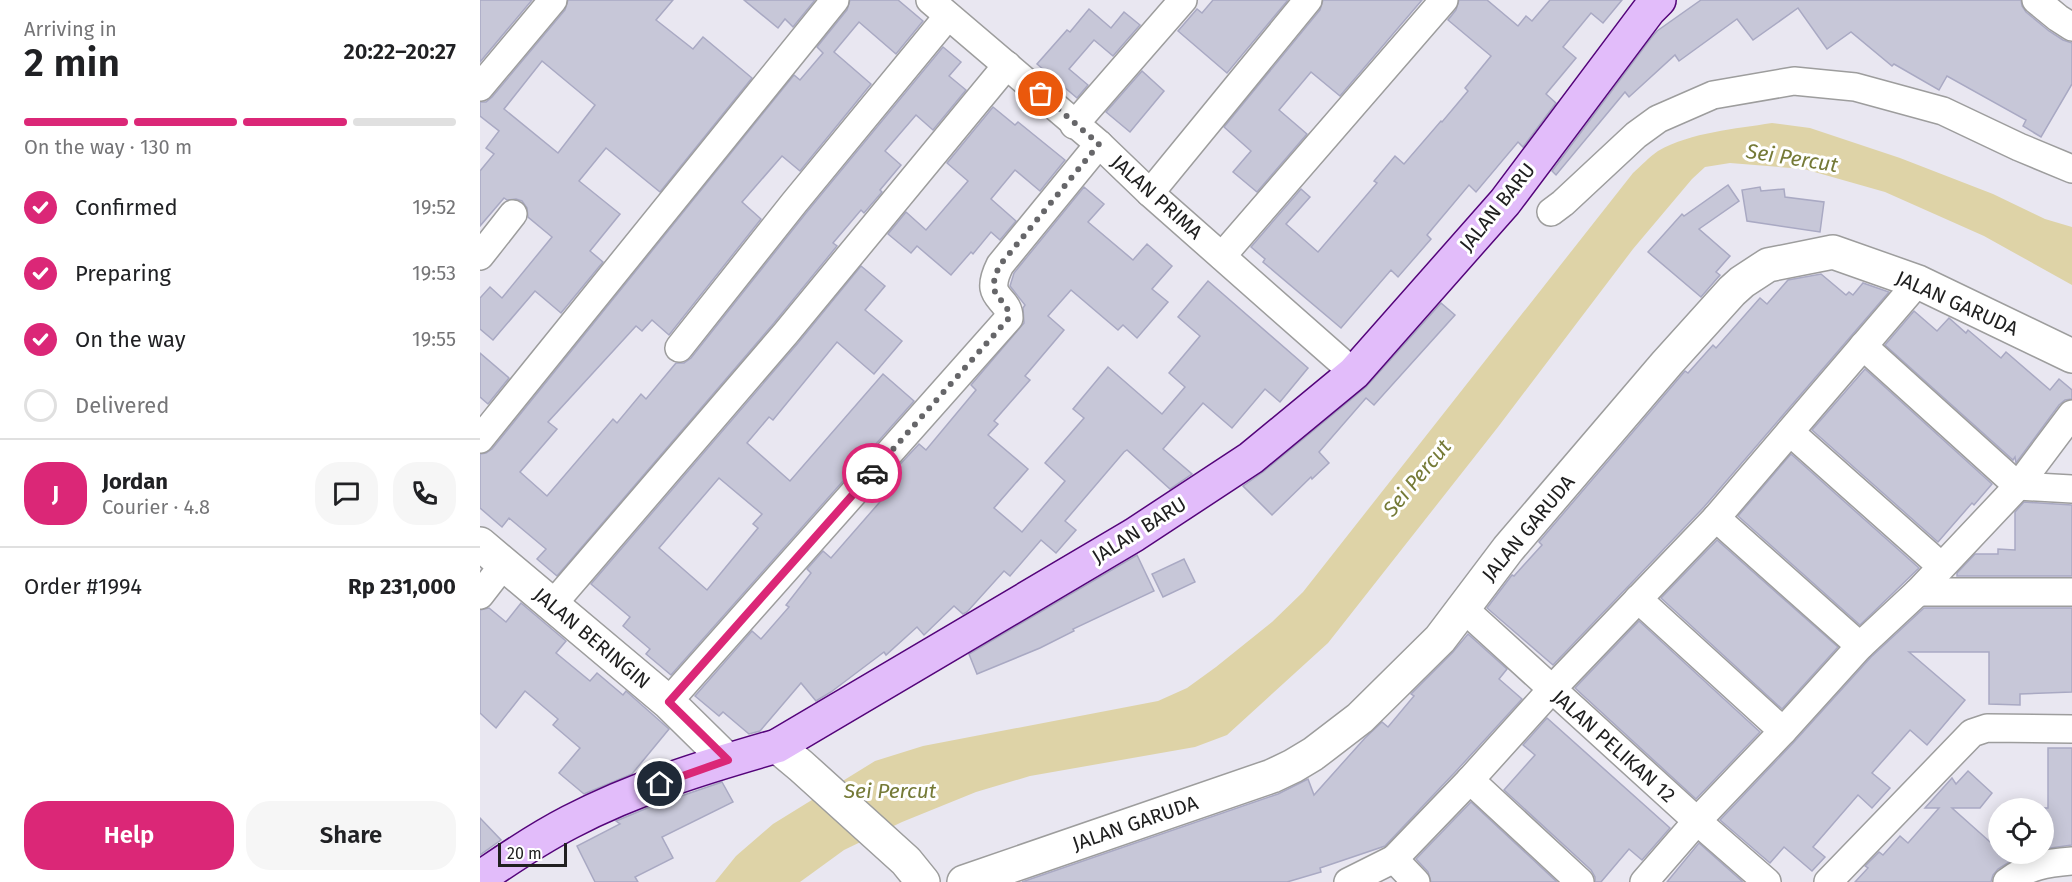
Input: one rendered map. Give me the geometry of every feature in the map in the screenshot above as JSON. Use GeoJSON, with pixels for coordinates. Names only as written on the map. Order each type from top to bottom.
{"type":"FeatureCollection","features":[{"type":"Feature","properties":{"kind":"main road","name":"JALAN BARU"},"geometry":{"type":"LineString","coordinates":[[480,878],[568,822],[616,800],[728,760],[789,756],[1251,458],[1354,373],[1505,202],[1659,0]]}},
{"type":"Feature","properties":{"kind":"street"},"geometry":{"type":"LineString","coordinates":[[480,87],[553,0]]}},
{"type":"Feature","properties":{"kind":"street"},"geometry":{"type":"LineString","coordinates":[[480,440],[835,0]]}},
{"type":"Feature","properties":{"kind":"street"},"geometry":{"type":"LineString","coordinates":[[1074,125],[1183,0]]}},
{"type":"Feature","properties":{"kind":"street"},"geometry":{"type":"LineString","coordinates":[[1150,193],[1308,0]]}},
{"type":"Feature","properties":{"kind":"street"},"geometry":{"type":"LineString","coordinates":[[1222,256],[1444,0]]}},
{"type":"Feature","properties":{"kind":"street"},"geometry":{"type":"LineString","coordinates":[[2036,0],[2072,27]]}},
{"type":"Feature","properties":{"kind":"street"},"geometry":{"type":"LineString","coordinates":[[679,348],[794,203],[939,8]]}},
{"type":"Feature","properties":{"kind":"street","name":"JALAN PRIMA"},"geometry":{"type":"LineString","coordinates":[[939,8],[1099,144],[1150,193],[1354,373]]}},
{"type":"Feature","properties":{"kind":"street"},"geometry":{"type":"LineString","coordinates":[[553,604],[786,333],[1007,64]]}},
{"type":"Feature","properties":{"kind":"street"},"geometry":{"type":"LineString","coordinates":[[1551,212],[1636,135],[1658,119],[1713,95],[1794,81],[1855,87],[1943,111],[2072,169]]}},
{"type":"Feature","properties":{"kind":"street"},"geometry":{"type":"LineString","coordinates":[[669,702],[1009,318],[1008,310],[995,295],[994,290],[994,279],[1000,265],[1099,144]]}},
{"type":"Feature","properties":{"kind":"street"},"geometry":{"type":"LineString","coordinates":[[480,256],[513,214]]}},
{"type":"Feature","properties":{"kind":"street","name":"JALAN GARUDA"},"geometry":{"type":"LineString","coordinates":[[964,882],[1272,776],[1293,766],[1360,718],[1440,639],[1508,549],[1666,363],[1742,282],[1768,265],[1833,252],[1918,282],[2072,356]]}},
{"type":"Feature","properties":{"kind":"street"},"geometry":{"type":"LineString","coordinates":[[1348,882],[1394,859],[1470,780],[1552,689],[1716,518],[1918,282]]}},
{"type":"Feature","properties":{"kind":"street"},"geometry":{"type":"LineString","coordinates":[[1863,346],[2018,486],[2072,489]]}},
{"type":"Feature","properties":{"kind":"street"},"geometry":{"type":"LineString","coordinates":[[1644,882],[1697,821],[1860,646],[1918,592],[2018,486],[2072,414]]}},
{"type":"Feature","properties":{"kind":"street"},"geometry":{"type":"LineString","coordinates":[[1790,432],[1941,566]]}},
{"type":"Feature","properties":{"kind":"street"},"geometry":{"type":"LineString","coordinates":[[1716,518],[1860,646]]}},
{"type":"Feature","properties":{"kind":"street"},"geometry":{"type":"LineString","coordinates":[[480,595],[492,554]]}},
{"type":"Feature","properties":{"kind":"street","name":"JALAN BERINGIN"},"geometry":{"type":"LineString","coordinates":[[492,554],[669,702],[728,760]]}},
{"type":"Feature","properties":{"kind":"street"},"geometry":{"type":"LineString","coordinates":[[1918,592],[2072,592]]}},
{"type":"Feature","properties":{"kind":"street"},"geometry":{"type":"LineString","coordinates":[[1638,599],[1783,731]]}},
{"type":"Feature","properties":{"kind":"street","name":"JALAN PELIKAN 12"},"geometry":{"type":"LineString","coordinates":[[1463,608],[1767,882]]}},
{"type":"Feature","properties":{"kind":"street"},"geometry":{"type":"LineString","coordinates":[[1829,882],[1972,733],[1987,728],[2072,729]]}},
{"type":"Feature","properties":{"kind":"street"},"geometry":{"type":"LineString","coordinates":[[789,756],[914,872]]}},
{"type":"Feature","properties":{"kind":"street"},"geometry":{"type":"LineString","coordinates":[[1470,780],[1580,882]]}},
{"type":"Feature","properties":{"kind":"street"},"geometry":{"type":"LineString","coordinates":[[1394,859],[1416,882]]}},
{"type":"Feature","properties":{"kind":"street"},"geometry":{"type":"LineString","coordinates":[[2007,882],[2024,870],[2048,863],[2072,861]]}},
{"type":"Feature","properties":{"kind":"water","name":"Sei Percut"},"geometry":{"type":"Polygon","coordinates":[[[1772,123],[1810,128],[1900,158],[1993,194],[2045,219],[2072,227],[2072,285],[1984,236],[1885,192],[1804,169],[1730,163],[1705,167],[1692,179],[1633,249],[1498,427],[1328,643],[1227,735],[1195,747],[1030,776],[976,792],[902,822],[844,850],[800,882],[715,882],[736,856],[773,824],[875,761],[923,746],[1158,701],[1187,688],[1272,622],[1303,592],[1633,173],[1658,151],[1685,139],[1772,123]]]}},
{"type":"Feature","properties":{"kind":"building"},"geometry":{"type":"Polygon","coordinates":[[[480,0],[532,0],[480,62],[480,0]]]}},
{"type":"Feature","properties":{"kind":"building"},"geometry":{"type":"Polygon","coordinates":[[[568,0],[673,0],[656,20],[693,49],[703,37],[752,78],[660,192],[606,148],[579,181],[620,214],[590,251],[603,262],[561,313],[535,291],[493,340],[480,329],[480,298],[490,287],[502,298],[552,237],[528,217],[527,208],[522,201],[516,199],[504,198],[480,226],[480,171],[494,154],[486,148],[499,131],[480,116],[480,102],[486,102],[492,97],[565,10],[568,0]],[[542,61],[504,109],[558,153],[595,105],[542,61]]]}},
{"type":"Feature","properties":{"kind":"building"},"geometry":{"type":"Polygon","coordinates":[[[744,0],[815,0],[793,27],[785,19],[778,28],[744,0]]]}},
{"type":"Feature","properties":{"kind":"building"},"geometry":{"type":"Polygon","coordinates":[[[850,0],[898,0],[923,21],[896,54],[859,22],[834,52],[871,84],[800,171],[782,156],[742,202],[761,219],[669,335],[652,320],[642,331],[636,326],[548,422],[557,429],[520,472],[547,496],[613,419],[617,423],[641,394],[646,399],[676,363],[684,363],[691,358],[806,213],[943,47],[961,62],[949,76],[966,90],[933,130],[916,115],[885,151],[901,165],[880,190],[882,192],[864,213],[861,210],[833,243],[837,246],[774,323],[557,576],[537,559],[546,549],[509,518],[502,527],[480,508],[480,454],[492,449],[794,75],[800,80],[823,53],[817,47],[847,10],[850,0]]]}},
{"type":"Feature","properties":{"kind":"building"},"geometry":{"type":"Polygon","coordinates":[[[1213,0],[1288,0],[1227,73],[1178,31],[1197,9],[1202,13],[1213,0]]]}},
{"type":"Feature","properties":{"kind":"building"},"geometry":{"type":"Polygon","coordinates":[[[1323,0],[1422,0],[1340,96],[1311,72],[1279,110],[1307,134],[1257,192],[1233,172],[1251,151],[1224,127],[1320,10],[1323,0]]]}},
{"type":"Feature","properties":{"kind":"building"},"geometry":{"type":"Polygon","coordinates":[[[1459,0],[1487,0],[1518,26],[1526,16],[1532,21],[1550,0],[1622,0],[1603,23],[1591,13],[1563,47],[1576,58],[1546,94],[1556,103],[1523,147],[1518,142],[1476,192],[1469,185],[1427,235],[1431,239],[1398,277],[1391,270],[1341,328],[1263,262],[1265,259],[1251,247],[1301,189],[1310,197],[1286,224],[1318,252],[1377,183],[1374,181],[1395,156],[1404,164],[1442,122],[1468,91],[1465,88],[1491,56],[1448,20],[1456,10],[1459,0]]]}},
{"type":"Feature","properties":{"kind":"building"},"geometry":{"type":"Polygon","coordinates":[[[1701,0],[2021,0],[2026,12],[2049,31],[2072,43],[2072,84],[2041,137],[2023,126],[2026,120],[1947,76],[1939,90],[1894,64],[1892,66],[1851,32],[1827,49],[1798,8],[1753,40],[1737,19],[1679,61],[1675,55],[1629,97],[1625,92],[1556,175],[1552,171],[1651,38],[1657,31],[1701,0]]]}},
{"type":"Feature","properties":{"kind":"building"},"geometry":{"type":"Polygon","coordinates":[[[1089,9],[1111,28],[1124,12],[1140,25],[1113,56],[1094,40],[1069,69],[1088,85],[1077,98],[1037,64],[1067,30],[1070,32],[1089,9]]]}},
{"type":"Feature","properties":{"kind":"building"},"geometry":{"type":"Polygon","coordinates":[[[1142,71],[1164,91],[1130,132],[1106,112],[1142,71]]]}},
{"type":"Feature","properties":{"kind":"building"},"geometry":{"type":"Polygon","coordinates":[[[993,107],[1015,125],[1018,122],[1065,160],[1040,191],[1015,170],[991,199],[1016,221],[1000,240],[991,232],[973,254],[971,252],[951,275],[917,246],[911,253],[888,234],[906,212],[926,230],[968,181],[947,163],[993,107]]]}},
{"type":"Feature","properties":{"kind":"building"},"geometry":{"type":"Polygon","coordinates":[[[1728,185],[1739,201],[1699,229],[1730,256],[1716,272],[1720,275],[1701,297],[1648,252],[1682,214],[1684,216],[1728,185]]]}},
{"type":"Feature","properties":{"kind":"building"},"geometry":{"type":"Polygon","coordinates":[[[1084,187],[1104,204],[1088,222],[1133,260],[1147,244],[1172,266],[1152,289],[1168,302],[1137,338],[1123,325],[1118,330],[1071,290],[1048,316],[1064,330],[1025,376],[1030,380],[994,421],[998,424],[988,435],[1028,469],[994,508],[1022,532],[1065,481],[1045,463],[1084,418],[1073,409],[1108,367],[1162,414],[1185,387],[1169,373],[1200,336],[1178,317],[1208,281],[1308,368],[1280,402],[1265,389],[1232,428],[1203,403],[1163,449],[1192,474],[1170,489],[1127,450],[1124,452],[1065,521],[1076,530],[1056,553],[1041,540],[1010,576],[1004,571],[967,612],[963,614],[954,606],[924,635],[917,627],[886,655],[884,652],[816,701],[801,683],[760,731],[749,734],[723,712],[719,716],[695,696],[752,631],[761,639],[789,607],[786,605],[811,573],[807,569],[823,551],[831,558],[899,480],[892,473],[919,444],[926,450],[976,390],[971,385],[1024,323],[1023,308],[1025,305],[1010,286],[1014,273],[1084,187]]]}},
{"type":"Feature","properties":{"kind":"building"},"geometry":{"type":"Polygon","coordinates":[[[1760,187],[1761,191],[1784,189],[1785,197],[1824,202],[1820,232],[1747,221],[1742,190],[1760,187]]]}},
{"type":"Feature","properties":{"kind":"building"},"geometry":{"type":"Polygon","coordinates":[[[861,266],[885,286],[865,310],[902,341],[874,374],[837,342],[773,420],[769,417],[747,443],[790,481],[883,374],[914,401],[671,675],[646,654],[650,649],[623,626],[630,617],[591,584],[798,343],[861,266]],[[719,478],[659,548],[707,590],[758,528],[753,524],[762,514],[719,478]]]}},
{"type":"Feature","properties":{"kind":"building"},"geometry":{"type":"Polygon","coordinates":[[[1821,274],[1846,295],[1849,292],[1853,295],[1863,283],[1889,292],[1704,507],[1553,665],[1487,608],[1512,575],[1514,576],[1542,545],[1539,542],[1685,371],[1688,373],[1713,345],[1716,348],[1760,298],[1767,304],[1788,280],[1821,274]]]}},
{"type":"Feature","properties":{"kind":"building"},"geometry":{"type":"Polygon","coordinates":[[[1441,303],[1455,315],[1374,405],[1366,398],[1319,452],[1329,463],[1272,515],[1243,486],[1366,387],[1441,303]]]}},
{"type":"Feature","properties":{"kind":"building"},"geometry":{"type":"Polygon","coordinates":[[[1914,311],[1937,331],[1949,318],[1966,333],[1968,330],[2001,358],[2006,352],[2050,390],[2059,379],[2072,390],[2072,399],[2065,400],[2059,405],[2016,463],[2015,457],[2013,460],[1885,345],[1914,311]]]}},
{"type":"Feature","properties":{"kind":"building"},"geometry":{"type":"Polygon","coordinates":[[[480,353],[509,378],[488,404],[480,397],[480,353]]]}},
{"type":"Feature","properties":{"kind":"building"},"geometry":{"type":"Polygon","coordinates":[[[1865,369],[1992,484],[1938,542],[1812,430],[1865,369]]]}},
{"type":"Feature","properties":{"kind":"building"},"geometry":{"type":"Polygon","coordinates":[[[1791,454],[1919,568],[1860,625],[1738,516],[1791,454]]]}},
{"type":"Feature","properties":{"kind":"building"},"geometry":{"type":"Polygon","coordinates":[[[2024,502],[2072,505],[2072,576],[1957,576],[1957,573],[1975,554],[1998,554],[1998,549],[2015,550],[2015,512],[2024,502]]]}},
{"type":"Feature","properties":{"kind":"building"},"geometry":{"type":"Polygon","coordinates":[[[1717,540],[1838,647],[1782,709],[1661,598],[1717,540]]]}},
{"type":"Feature","properties":{"kind":"building"},"geometry":{"type":"Polygon","coordinates":[[[1137,555],[1154,591],[1073,629],[1074,631],[1040,648],[977,674],[969,654],[1137,555]]]}},
{"type":"Feature","properties":{"kind":"building"},"geometry":{"type":"Polygon","coordinates":[[[1184,559],[1195,582],[1163,597],[1152,574],[1184,559]]]}},
{"type":"Feature","properties":{"kind":"building"},"geometry":{"type":"Polygon","coordinates":[[[521,603],[566,641],[556,653],[590,681],[597,673],[623,695],[626,691],[669,729],[632,774],[584,794],[559,773],[580,748],[553,725],[558,719],[525,691],[496,728],[480,713],[480,610],[489,608],[506,622],[521,603]]]}},
{"type":"Feature","properties":{"kind":"building"},"geometry":{"type":"Polygon","coordinates":[[[1924,608],[2072,608],[2072,692],[2020,694],[2020,705],[1989,704],[1989,652],[1909,652],[1965,700],[1927,745],[1910,730],[1872,773],[1890,788],[1872,808],[1858,795],[1813,847],[1825,857],[1812,871],[1784,847],[1770,863],[1720,820],[1871,657],[1924,608]]]}},
{"type":"Feature","properties":{"kind":"building"},"geometry":{"type":"Polygon","coordinates":[[[1639,621],[1760,732],[1696,799],[1575,688],[1639,621]]]}},
{"type":"Feature","properties":{"kind":"building"},"geometry":{"type":"Polygon","coordinates":[[[1468,634],[1507,669],[1499,679],[1522,699],[1385,846],[1320,868],[1321,872],[1287,882],[1022,882],[1278,794],[1308,779],[1314,795],[1382,722],[1388,727],[1414,696],[1411,694],[1468,634]]]}},
{"type":"Feature","properties":{"kind":"building"},"geometry":{"type":"Polygon","coordinates":[[[1547,718],[1670,828],[1642,860],[1629,849],[1601,882],[1595,882],[1591,870],[1504,790],[1535,755],[1523,745],[1547,718]]]}},
{"type":"Feature","properties":{"kind":"building"},"geometry":{"type":"Polygon","coordinates":[[[2048,748],[2072,748],[2072,845],[2054,847],[2054,798],[2048,798],[2048,748]]]}},
{"type":"Feature","properties":{"kind":"building"},"geometry":{"type":"Polygon","coordinates":[[[1968,771],[1992,793],[1980,808],[1952,808],[1988,840],[1988,864],[2006,864],[1998,869],[1991,882],[1855,882],[1868,868],[1865,866],[1879,852],[1883,855],[1900,836],[1908,843],[1939,808],[1925,808],[1952,778],[1956,784],[1968,771]]]}},
{"type":"Feature","properties":{"kind":"building"},"geometry":{"type":"Polygon","coordinates":[[[722,782],[733,802],[662,837],[673,858],[635,877],[638,882],[595,882],[577,846],[620,824],[616,821],[722,782]]]}},
{"type":"Feature","properties":{"kind":"building"},"geometry":{"type":"Polygon","coordinates":[[[1471,802],[1557,882],[1431,882],[1428,872],[1416,859],[1471,802]]]}},
{"type":"Feature","properties":{"kind":"building"},"geometry":{"type":"Polygon","coordinates":[[[480,818],[501,840],[480,855],[480,818]]]}},
{"type":"Feature","properties":{"kind":"building"},"geometry":{"type":"Polygon","coordinates":[[[1699,843],[1743,882],[1667,882],[1699,843]]]}},
{"type":"Feature","properties":{"kind":"way so far"},"geometry":{"type":"LineString","coordinates":[[872,473],[1009,318],[1008,310],[995,295],[994,290],[994,279],[1000,265],[1099,144],[1074,125],[1041,94]]}},
{"type":"Feature","properties":{"kind":"route"},"geometry":{"type":"LineString","coordinates":[[660,784],[728,760],[669,702],[872,473]]}}]}
